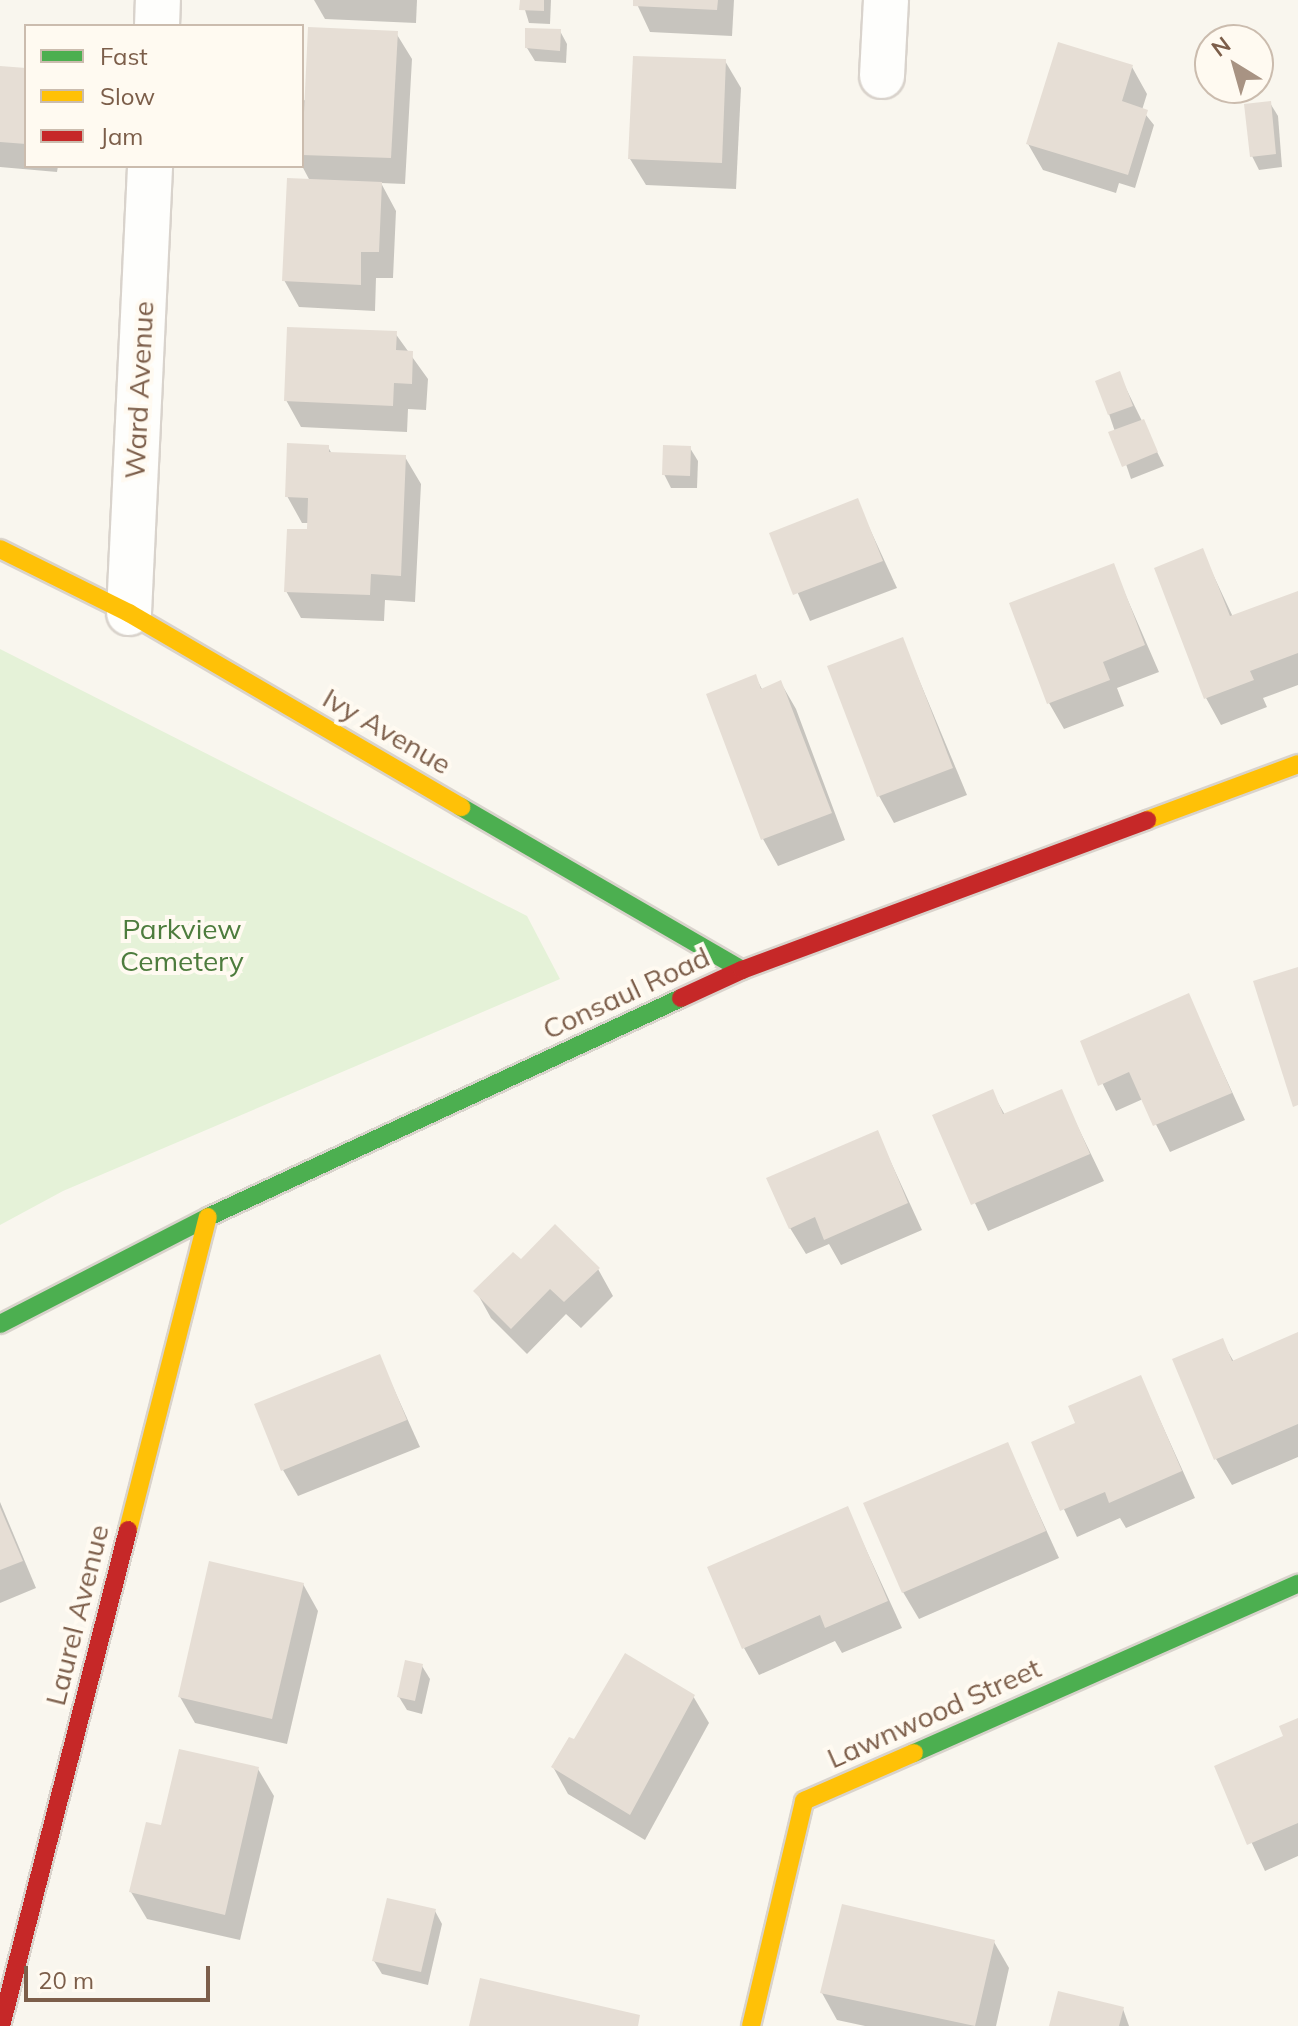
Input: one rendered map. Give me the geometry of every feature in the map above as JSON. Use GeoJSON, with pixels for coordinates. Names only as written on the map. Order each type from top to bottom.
{"type":"FeatureCollection","features":[{"type":"Feature","properties":{"kind":"street"},"geometry":{"type":"LineString","coordinates":[[157,24],[158,0]]}},
{"type":"Feature","properties":{"kind":"street"},"geometry":{"type":"LineString","coordinates":[[882,76],[886,0]]}},
{"type":"Feature","properties":{"kind":"street","name":"Ward Avenue"},"geometry":{"type":"LineString","coordinates":[[129,613],[150,168]]}},
{"type":"Feature","properties":{"kind":"street","name":"Ivy Avenue"},"geometry":{"type":"LineString","coordinates":[[0,549],[129,613],[742,970]]}},
{"type":"Feature","properties":{"kind":"street","name":"Consaul Road"},"geometry":{"type":"LineString","coordinates":[[0,1324],[208,1217],[742,970],[1298,764]]}},
{"type":"Feature","properties":{"kind":"street","name":"Laurel Avenue"},"geometry":{"type":"LineString","coordinates":[[1,2026],[208,1217]]}},
{"type":"Feature","properties":{"kind":"street","name":"Lawnwood Street"},"geometry":{"type":"LineString","coordinates":[[751,2026],[804,1801],[1298,1584]]}},
{"type":"Feature","properties":{"kind":"green space","name":"Parkview Cemetery"},"geometry":{"type":"Polygon","coordinates":[[[0,649],[527,916],[560,979],[63,1191],[0,1225],[0,649]]]}},
{"type":"Feature","properties":{"kind":"building"},"geometry":{"type":"Polygon","coordinates":[[[520,0],[544,0],[544,11],[519,10],[520,0]]]}},
{"type":"Feature","properties":{"kind":"building"},"geometry":{"type":"Polygon","coordinates":[[[633,0],[718,0],[717,10],[633,6],[633,0]]]}},
{"type":"Feature","properties":{"kind":"building"},"geometry":{"type":"Polygon","coordinates":[[[308,27],[398,31],[391,158],[304,155],[308,27]]]}},
{"type":"Feature","properties":{"kind":"building"},"geometry":{"type":"Polygon","coordinates":[[[525,28],[561,29],[560,51],[525,48],[525,28]]]}},
{"type":"Feature","properties":{"kind":"building"},"geometry":{"type":"Polygon","coordinates":[[[1058,42],[1133,65],[1122,101],[1148,110],[1128,175],[1026,144],[1058,42]]]}},
{"type":"Feature","properties":{"kind":"building"},"geometry":{"type":"Polygon","coordinates":[[[633,56],[726,59],[722,163],[628,159],[633,56]]]}},
{"type":"Feature","properties":{"kind":"building"},"geometry":{"type":"Polygon","coordinates":[[[0,66],[24,68],[24,144],[0,142],[0,66]]]}},
{"type":"Feature","properties":{"kind":"building"},"geometry":{"type":"Polygon","coordinates":[[[1244,104],[1271,104],[1276,154],[1250,157],[1244,104]]]}},
{"type":"Feature","properties":{"kind":"building"},"geometry":{"type":"Polygon","coordinates":[[[287,178],[382,182],[379,252],[361,252],[361,285],[282,281],[287,178]]]}},
{"type":"Feature","properties":{"kind":"building"},"geometry":{"type":"Polygon","coordinates":[[[287,327],[397,331],[396,350],[413,351],[412,384],[394,383],[393,406],[284,401],[287,327]]]}},
{"type":"Feature","properties":{"kind":"building"},"geometry":{"type":"Polygon","coordinates":[[[1120,371],[1133,406],[1108,415],[1095,381],[1120,371]]]}},
{"type":"Feature","properties":{"kind":"building"},"geometry":{"type":"Polygon","coordinates":[[[1144,419],[1158,452],[1122,467],[1108,432],[1144,419]]]}},
{"type":"Feature","properties":{"kind":"building"},"geometry":{"type":"Polygon","coordinates":[[[287,443],[329,445],[329,452],[406,455],[401,576],[371,574],[370,595],[284,592],[287,529],[307,529],[308,498],[285,497],[287,443]]]}},
{"type":"Feature","properties":{"kind":"building"},"geometry":{"type":"Polygon","coordinates":[[[663,445],[691,446],[690,476],[662,475],[663,445]]]}},
{"type":"Feature","properties":{"kind":"building"},"geometry":{"type":"Polygon","coordinates":[[[858,498],[883,561],[793,595],[769,533],[858,498]]]}},
{"type":"Feature","properties":{"kind":"building"},"geometry":{"type":"Polygon","coordinates":[[[1203,548],[1230,616],[1298,591],[1298,653],[1250,671],[1254,680],[1204,699],[1154,568],[1203,548]]]}},
{"type":"Feature","properties":{"kind":"building"},"geometry":{"type":"Polygon","coordinates":[[[1114,563],[1145,645],[1103,662],[1110,680],[1047,704],[1009,603],[1114,563]]]}},
{"type":"Feature","properties":{"kind":"building"},"geometry":{"type":"Polygon","coordinates":[[[903,637],[953,768],[877,797],[827,666],[903,637]]]}},
{"type":"Feature","properties":{"kind":"building"},"geometry":{"type":"Polygon","coordinates":[[[756,674],[761,689],[781,680],[832,813],[761,840],[706,694],[756,674]]]}},
{"type":"Feature","properties":{"kind":"building"},"geometry":{"type":"Polygon","coordinates":[[[1298,967],[1298,1105],[1293,1107],[1253,981],[1298,967]]]}},
{"type":"Feature","properties":{"kind":"building"},"geometry":{"type":"Polygon","coordinates":[[[1189,993],[1232,1093],[1153,1126],[1129,1072],[1098,1086],[1080,1041],[1189,993]]]}},
{"type":"Feature","properties":{"kind":"building"},"geometry":{"type":"Polygon","coordinates":[[[993,1089],[1003,1114],[1062,1089],[1090,1154],[971,1205],[932,1115],[993,1089]]]}},
{"type":"Feature","properties":{"kind":"building"},"geometry":{"type":"Polygon","coordinates":[[[878,1130],[908,1203],[824,1240],[815,1217],[789,1229],[766,1178],[878,1130]]]}},
{"type":"Feature","properties":{"kind":"building"},"geometry":{"type":"Polygon","coordinates":[[[555,1224],[600,1268],[564,1302],[550,1289],[511,1329],[473,1291],[513,1252],[521,1259],[555,1224]]]}},
{"type":"Feature","properties":{"kind":"building"},"geometry":{"type":"Polygon","coordinates":[[[1298,1332],[1298,1424],[1214,1460],[1172,1359],[1223,1338],[1232,1361],[1298,1332]]]}},
{"type":"Feature","properties":{"kind":"building"},"geometry":{"type":"Polygon","coordinates":[[[380,1354],[407,1420],[281,1471],[254,1404],[380,1354]]]}},
{"type":"Feature","properties":{"kind":"building"},"geometry":{"type":"Polygon","coordinates":[[[1141,1375],[1182,1471],[1109,1503],[1105,1492],[1060,1511],[1031,1442],[1075,1423],[1068,1406],[1141,1375]]]}},
{"type":"Feature","properties":{"kind":"building"},"geometry":{"type":"Polygon","coordinates":[[[1008,1442],[1046,1531],[902,1593],[863,1503],[1008,1442]]]}},
{"type":"Feature","properties":{"kind":"building"},"geometry":{"type":"Polygon","coordinates":[[[848,1506],[888,1601],[825,1628],[820,1615],[742,1649],[707,1567],[848,1506]]]}},
{"type":"Feature","properties":{"kind":"building"},"geometry":{"type":"Polygon","coordinates":[[[0,1507],[23,1561],[0,1570],[0,1507]]]}},
{"type":"Feature","properties":{"kind":"building"},"geometry":{"type":"Polygon","coordinates":[[[209,1561],[304,1583],[272,1719],[178,1697],[209,1561]]]}},
{"type":"Feature","properties":{"kind":"building"},"geometry":{"type":"Polygon","coordinates":[[[625,1653],[695,1695],[630,1815],[551,1767],[569,1737],[574,1739],[625,1653]]]}},
{"type":"Feature","properties":{"kind":"building"},"geometry":{"type":"Polygon","coordinates":[[[405,1660],[423,1664],[415,1701],[397,1697],[405,1660]]]}},
{"type":"Feature","properties":{"kind":"building"},"geometry":{"type":"Polygon","coordinates":[[[1298,1718],[1298,1823],[1247,1845],[1214,1766],[1283,1736],[1279,1726],[1298,1718]]]}},
{"type":"Feature","properties":{"kind":"building"},"geometry":{"type":"Polygon","coordinates":[[[179,1749],[259,1767],[225,1915],[129,1892],[146,1822],[161,1825],[179,1749]]]}},
{"type":"Feature","properties":{"kind":"building"},"geometry":{"type":"Polygon","coordinates":[[[387,1898],[436,1909],[421,1972],[372,1961],[387,1898]]]}},
{"type":"Feature","properties":{"kind":"building"},"geometry":{"type":"Polygon","coordinates":[[[842,1904],[995,1940],[975,2026],[820,1993],[842,1904]]]}},
{"type":"Feature","properties":{"kind":"building"},"geometry":{"type":"Polygon","coordinates":[[[480,1978],[640,2015],[638,2026],[469,2026],[480,1978]]]}},
{"type":"Feature","properties":{"kind":"building"},"geometry":{"type":"Polygon","coordinates":[[[1058,1991],[1124,2007],[1119,2026],[1049,2026],[1058,1991]]]}},
{"type":"Feature","properties":{"kind":"traffic: fast"},"geometry":{"type":"LineString","coordinates":[[461,807],[742,970]]}},
{"type":"Feature","properties":{"kind":"traffic: fast"},"geometry":{"type":"LineString","coordinates":[[0,1324],[208,1217],[681,998]]}},
{"type":"Feature","properties":{"kind":"traffic: fast"},"geometry":{"type":"LineString","coordinates":[[914,1753],[1298,1584]]}},
{"type":"Feature","properties":{"kind":"traffic: slow"},"geometry":{"type":"LineString","coordinates":[[0,549],[129,613],[461,807]]}},
{"type":"Feature","properties":{"kind":"traffic: slow"},"geometry":{"type":"LineString","coordinates":[[1147,820],[1298,764]]}},
{"type":"Feature","properties":{"kind":"traffic: slow"},"geometry":{"type":"LineString","coordinates":[[128,1530],[208,1217]]}},
{"type":"Feature","properties":{"kind":"traffic: slow"},"geometry":{"type":"LineString","coordinates":[[751,2026],[804,1801],[914,1753]]}},
{"type":"Feature","properties":{"kind":"traffic: jam"},"geometry":{"type":"LineString","coordinates":[[681,998],[742,970],[1147,820]]}},
{"type":"Feature","properties":{"kind":"traffic: jam"},"geometry":{"type":"LineString","coordinates":[[1,2026],[128,1530]]}}]}
